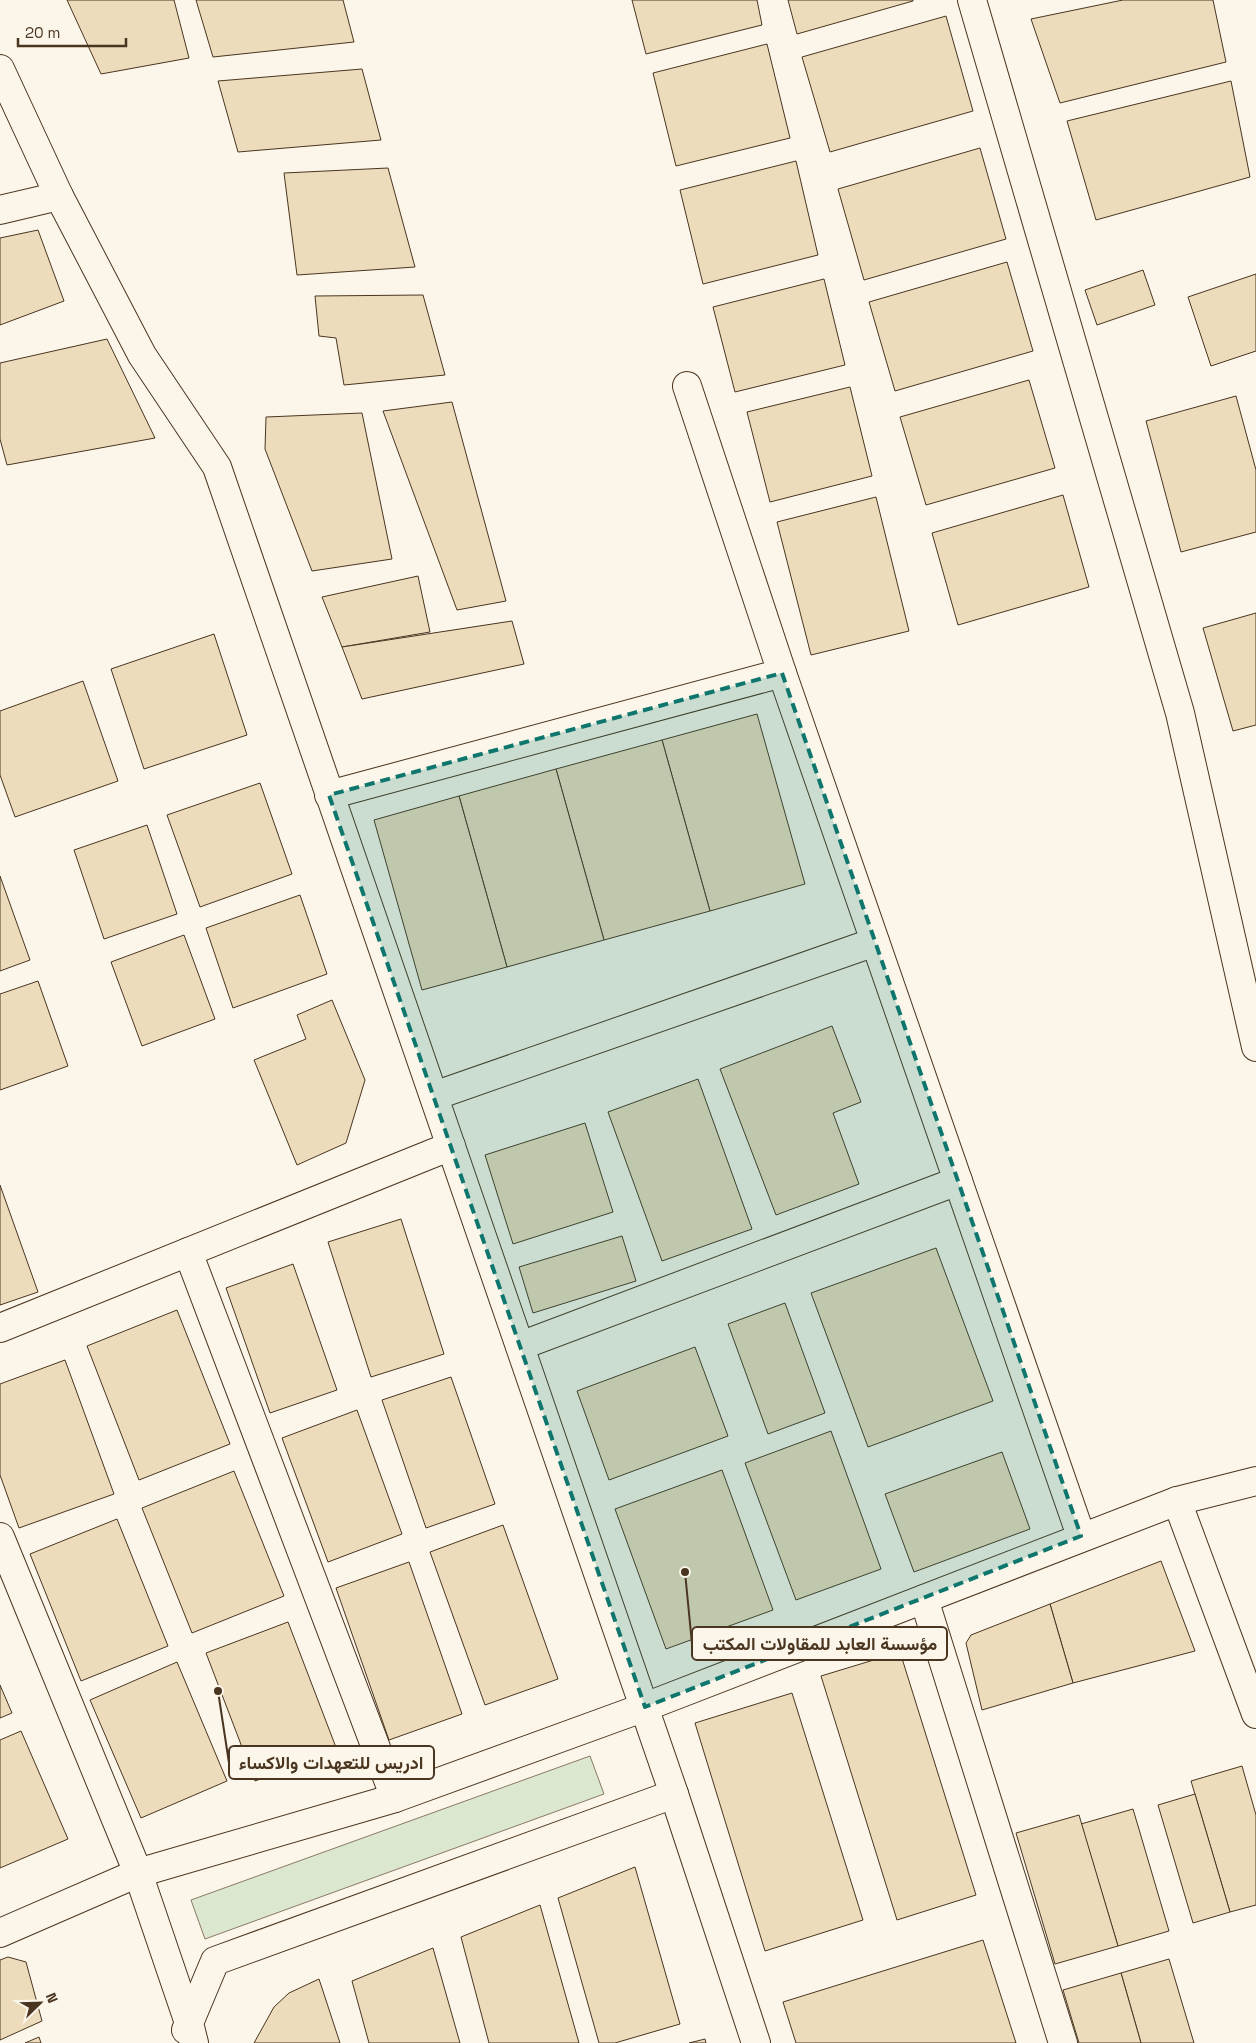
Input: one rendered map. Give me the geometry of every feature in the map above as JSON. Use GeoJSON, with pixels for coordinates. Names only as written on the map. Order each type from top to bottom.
{"type":"FeatureCollection","features":[{"type":"Feature","properties":{"kind":"street"},"geometry":{"type":"LineString","coordinates":[[972,0],[1180,713],[1256,1047]]}},
{"type":"Feature","properties":{"kind":"street"},"geometry":{"type":"LineString","coordinates":[[0,69],[59,196],[142,355],[217,467],[674,1794],[756,2043]]}},
{"type":"Feature","properties":{"kind":"street"},"geometry":{"type":"LineString","coordinates":[[0,210],[59,196]]}},
{"type":"Feature","properties":{"kind":"street"},"geometry":{"type":"LineString","coordinates":[[686,386],[782,673],[1081,1536]]}},
{"type":"Feature","properties":{"kind":"street"},"geometry":{"type":"LineString","coordinates":[[330,795],[782,673]]}},
{"type":"Feature","properties":{"kind":"street"},"geometry":{"type":"LineString","coordinates":[[434,1096],[876,942]]}},
{"type":"Feature","properties":{"kind":"street"},"geometry":{"type":"LineString","coordinates":[[0,1328],[451,1146]]}},
{"type":"Feature","properties":{"kind":"street"},"geometry":{"type":"LineString","coordinates":[[520,1346],[958,1181]]}},
{"type":"Feature","properties":{"kind":"street"},"geometry":{"type":"LineString","coordinates":[[188,1252],[395,1798]]}},
{"type":"Feature","properties":{"kind":"street"},"geometry":{"type":"LineString","coordinates":[[0,1933],[138,1873],[395,1798],[644,1707],[1081,1536],[1177,1501],[1256,1481]]}},
{"type":"Feature","properties":{"kind":"street"},"geometry":{"type":"LineString","coordinates":[[1177,1501],[1256,1714]]}},
{"type":"Feature","properties":{"kind":"street"},"geometry":{"type":"LineString","coordinates":[[2,1546],[138,1873],[188,2036]]}},
{"type":"Feature","properties":{"kind":"street"},"geometry":{"type":"LineString","coordinates":[[924,1599],[1063,2043]]}},
{"type":"Feature","properties":{"kind":"street"},"geometry":{"type":"LineString","coordinates":[[188,2036],[215,1961],[674,1794]]}},
{"type":"Feature","properties":{"kind":"highlighted area"},"geometry":{"type":"Polygon","coordinates":[[[782,673],[1081,1536],[645,1707],[329,795],[782,673]]]}},
{"type":"Feature","properties":{"kind":"green space"},"geometry":{"type":"Polygon","coordinates":[[[590,1756],[604,1794],[205,1939],[191,1900],[590,1756]]]}},
{"type":"Feature","properties":{"kind":"building"},"geometry":{"type":"Polygon","coordinates":[[[67,0],[174,0],[189,58],[101,74],[67,0]]]}},
{"type":"Feature","properties":{"kind":"building"},"geometry":{"type":"Polygon","coordinates":[[[196,0],[343,0],[354,42],[213,57],[196,0]]]}},
{"type":"Feature","properties":{"kind":"building"},"geometry":{"type":"Polygon","coordinates":[[[632,0],[757,0],[762,25],[646,54],[632,0]]]}},
{"type":"Feature","properties":{"kind":"building"},"geometry":{"type":"Polygon","coordinates":[[[788,0],[913,0],[913,1],[797,34],[788,0]]]}},
{"type":"Feature","properties":{"kind":"building"},"geometry":{"type":"Polygon","coordinates":[[[1123,0],[1213,0],[1226,62],[1060,103],[1031,19],[1123,0]]]}},
{"type":"Feature","properties":{"kind":"building"},"geometry":{"type":"Polygon","coordinates":[[[946,16],[973,111],[830,152],[802,57],[946,16]]]}},
{"type":"Feature","properties":{"kind":"building"},"geometry":{"type":"Polygon","coordinates":[[[767,44],[790,138],[676,166],[653,73],[767,44]]]}},
{"type":"Feature","properties":{"kind":"building"},"geometry":{"type":"Polygon","coordinates":[[[362,69],[381,140],[238,152],[218,81],[362,69]]]}},
{"type":"Feature","properties":{"kind":"building"},"geometry":{"type":"Polygon","coordinates":[[[1231,81],[1250,177],[1096,220],[1067,121],[1231,81]]]}},
{"type":"Feature","properties":{"kind":"building"},"geometry":{"type":"Polygon","coordinates":[[[980,148],[1006,239],[864,280],[838,189],[980,148]]]}},
{"type":"Feature","properties":{"kind":"building"},"geometry":{"type":"Polygon","coordinates":[[[796,161],[818,255],[703,284],[680,190],[796,161]]]}},
{"type":"Feature","properties":{"kind":"building"},"geometry":{"type":"Polygon","coordinates":[[[388,168],[415,267],[297,275],[284,173],[388,168]]]}},
{"type":"Feature","properties":{"kind":"building"},"geometry":{"type":"Polygon","coordinates":[[[38,230],[64,301],[0,325],[0,238],[38,230]]]}},
{"type":"Feature","properties":{"kind":"building"},"geometry":{"type":"Polygon","coordinates":[[[1007,262],[1033,351],[895,391],[869,302],[1007,262]]]}},
{"type":"Feature","properties":{"kind":"building"},"geometry":{"type":"Polygon","coordinates":[[[1143,270],[1155,305],[1097,325],[1085,290],[1143,270]]]}},
{"type":"Feature","properties":{"kind":"building"},"geometry":{"type":"Polygon","coordinates":[[[1256,274],[1256,351],[1211,366],[1188,297],[1256,274]]]}},
{"type":"Feature","properties":{"kind":"building"},"geometry":{"type":"Polygon","coordinates":[[[824,279],[845,365],[735,392],[713,307],[824,279]]]}},
{"type":"Feature","properties":{"kind":"building"},"geometry":{"type":"Polygon","coordinates":[[[423,295],[445,375],[344,385],[336,338],[319,336],[315,296],[423,295]]]}},
{"type":"Feature","properties":{"kind":"building"},"geometry":{"type":"Polygon","coordinates":[[[107,339],[155,438],[7,465],[0,439],[0,363],[107,339]]]}},
{"type":"Feature","properties":{"kind":"building"},"geometry":{"type":"Polygon","coordinates":[[[1029,380],[1055,468],[926,505],[900,417],[1029,380]]]}},
{"type":"Feature","properties":{"kind":"building"},"geometry":{"type":"Polygon","coordinates":[[[850,387],[872,476],[770,502],[747,412],[850,387]]]}},
{"type":"Feature","properties":{"kind":"building"},"geometry":{"type":"Polygon","coordinates":[[[1236,396],[1256,470],[1256,532],[1181,552],[1146,421],[1236,396]]]}},
{"type":"Feature","properties":{"kind":"building"},"geometry":{"type":"Polygon","coordinates":[[[452,402],[506,601],[457,610],[383,411],[452,402]]]}},
{"type":"Feature","properties":{"kind":"building"},"geometry":{"type":"Polygon","coordinates":[[[362,413],[392,559],[312,571],[265,449],[266,417],[362,413]]]}},
{"type":"Feature","properties":{"kind":"building"},"geometry":{"type":"Polygon","coordinates":[[[1063,495],[1089,587],[958,625],[932,533],[1063,495]]]}},
{"type":"Feature","properties":{"kind":"building"},"geometry":{"type":"Polygon","coordinates":[[[876,497],[909,631],[811,655],[777,522],[876,497]]]}},
{"type":"Feature","properties":{"kind":"building"},"geometry":{"type":"Polygon","coordinates":[[[418,576],[430,632],[342,647],[322,597],[418,576]]]}},
{"type":"Feature","properties":{"kind":"building"},"geometry":{"type":"Polygon","coordinates":[[[1256,613],[1256,725],[1233,731],[1203,628],[1256,613]]]}},
{"type":"Feature","properties":{"kind":"building"},"geometry":{"type":"Polygon","coordinates":[[[512,621],[524,664],[362,699],[342,647],[512,621]]]}},
{"type":"Feature","properties":{"kind":"building"},"geometry":{"type":"Polygon","coordinates":[[[214,634],[247,735],[144,769],[111,669],[214,634]]]}},
{"type":"Feature","properties":{"kind":"building"},"geometry":{"type":"Polygon","coordinates":[[[83,681],[118,781],[15,817],[0,775],[0,711],[83,681]]]}},
{"type":"Feature","properties":{"kind":"building"},"geometry":{"type":"Polygon","coordinates":[[[757,714],[805,884],[710,911],[662,740],[757,714]]]}},
{"type":"Feature","properties":{"kind":"building"},"geometry":{"type":"Polygon","coordinates":[[[662,740],[710,911],[604,940],[556,769],[662,740]]]}},
{"type":"Feature","properties":{"kind":"building"},"geometry":{"type":"Polygon","coordinates":[[[556,769],[604,940],[507,967],[459,796],[556,769]]]}},
{"type":"Feature","properties":{"kind":"building"},"geometry":{"type":"Polygon","coordinates":[[[260,783],[292,874],[200,907],[167,815],[260,783]]]}},
{"type":"Feature","properties":{"kind":"building"},"geometry":{"type":"Polygon","coordinates":[[[459,796],[507,967],[422,990],[374,820],[459,796]]]}},
{"type":"Feature","properties":{"kind":"building"},"geometry":{"type":"Polygon","coordinates":[[[147,825],[177,914],[104,939],[74,850],[147,825]]]}},
{"type":"Feature","properties":{"kind":"building"},"geometry":{"type":"Polygon","coordinates":[[[0,876],[30,960],[0,971],[0,876]]]}},
{"type":"Feature","properties":{"kind":"building"},"geometry":{"type":"Polygon","coordinates":[[[300,895],[327,974],[233,1008],[206,928],[300,895]]]}},
{"type":"Feature","properties":{"kind":"building"},"geometry":{"type":"Polygon","coordinates":[[[184,935],[215,1019],[142,1046],[111,962],[184,935]]]}},
{"type":"Feature","properties":{"kind":"building"},"geometry":{"type":"Polygon","coordinates":[[[38,981],[68,1066],[0,1090],[0,994],[38,981]]]}},
{"type":"Feature","properties":{"kind":"building"},"geometry":{"type":"Polygon","coordinates":[[[332,1000],[365,1080],[346,1143],[297,1165],[254,1060],[306,1039],[297,1015],[332,1000]]]}},
{"type":"Feature","properties":{"kind":"building"},"geometry":{"type":"Polygon","coordinates":[[[832,1026],[861,1102],[833,1113],[859,1184],[776,1215],[720,1069],[832,1026]]]}},
{"type":"Feature","properties":{"kind":"building"},"geometry":{"type":"Polygon","coordinates":[[[698,1079],[752,1229],[662,1261],[608,1112],[698,1079]]]}},
{"type":"Feature","properties":{"kind":"building"},"geometry":{"type":"Polygon","coordinates":[[[585,1123],[613,1212],[513,1244],[485,1155],[585,1123]]]}},
{"type":"Feature","properties":{"kind":"building"},"geometry":{"type":"Polygon","coordinates":[[[0,1185],[38,1292],[0,1305],[0,1185]]]}},
{"type":"Feature","properties":{"kind":"building"},"geometry":{"type":"Polygon","coordinates":[[[401,1219],[444,1354],[371,1377],[328,1242],[401,1219]]]}},
{"type":"Feature","properties":{"kind":"building"},"geometry":{"type":"Polygon","coordinates":[[[622,1236],[636,1281],[533,1313],[519,1267],[622,1236]]]}},
{"type":"Feature","properties":{"kind":"building"},"geometry":{"type":"Polygon","coordinates":[[[936,1248],[993,1401],[868,1447],[811,1293],[936,1248]]]}},
{"type":"Feature","properties":{"kind":"building"},"geometry":{"type":"Polygon","coordinates":[[[293,1264],[337,1390],[270,1413],[226,1288],[293,1264]]]}},
{"type":"Feature","properties":{"kind":"building"},"geometry":{"type":"Polygon","coordinates":[[[785,1303],[825,1413],[768,1434],[728,1324],[785,1303]]]}},
{"type":"Feature","properties":{"kind":"building"},"geometry":{"type":"Polygon","coordinates":[[[177,1310],[230,1444],[139,1480],[87,1346],[177,1310]]]}},
{"type":"Feature","properties":{"kind":"building"},"geometry":{"type":"Polygon","coordinates":[[[695,1347],[728,1436],[609,1480],[577,1391],[695,1347]]]}},
{"type":"Feature","properties":{"kind":"building"},"geometry":{"type":"Polygon","coordinates":[[[65,1360],[114,1494],[19,1528],[0,1475],[0,1384],[65,1360]]]}},
{"type":"Feature","properties":{"kind":"building"},"geometry":{"type":"Polygon","coordinates":[[[451,1377],[495,1504],[426,1528],[382,1400],[451,1377]]]}},
{"type":"Feature","properties":{"kind":"building"},"geometry":{"type":"Polygon","coordinates":[[[357,1410],[402,1534],[328,1562],[282,1438],[357,1410]]]}},
{"type":"Feature","properties":{"kind":"building"},"geometry":{"type":"Polygon","coordinates":[[[831,1431],[881,1569],[796,1600],[745,1463],[831,1431]]]}},
{"type":"Feature","properties":{"kind":"building"},"geometry":{"type":"Polygon","coordinates":[[[1002,1452],[1030,1529],[914,1572],[885,1494],[1002,1452]]]}},
{"type":"Feature","properties":{"kind":"building"},"geometry":{"type":"Polygon","coordinates":[[[722,1470],[773,1610],[666,1649],[615,1509],[722,1470]]]}},
{"type":"Feature","properties":{"kind":"building"},"geometry":{"type":"Polygon","coordinates":[[[234,1471],[284,1596],[192,1633],[142,1508],[234,1471]]]}},
{"type":"Feature","properties":{"kind":"building"},"geometry":{"type":"Polygon","coordinates":[[[117,1519],[168,1646],[81,1681],[30,1554],[117,1519]]]}},
{"type":"Feature","properties":{"kind":"building"},"geometry":{"type":"Polygon","coordinates":[[[503,1525],[558,1679],[485,1705],[430,1552],[503,1525]]]}},
{"type":"Feature","properties":{"kind":"building"},"geometry":{"type":"Polygon","coordinates":[[[1161,1561],[1195,1651],[1073,1683],[1050,1604],[1161,1561]]]}},
{"type":"Feature","properties":{"kind":"building"},"geometry":{"type":"Polygon","coordinates":[[[409,1562],[462,1714],[389,1740],[336,1588],[409,1562]]]}},
{"type":"Feature","properties":{"kind":"building"},"geometry":{"type":"Polygon","coordinates":[[[1050,1604],[1073,1683],[982,1710],[966,1643],[971,1635],[1050,1604]]]}},
{"type":"Feature","properties":{"kind":"building"},"geometry":{"type":"Polygon","coordinates":[[[288,1622],[337,1750],[255,1781],[206,1653],[288,1622]]]}},
{"type":"Feature","properties":{"kind":"building"},"geometry":{"type":"Polygon","coordinates":[[[900,1652],[976,1895],[897,1920],[821,1676],[900,1652]]]}},
{"type":"Feature","properties":{"kind":"building"},"geometry":{"type":"Polygon","coordinates":[[[177,1662],[227,1781],[141,1818],[90,1700],[177,1662]]]}},
{"type":"Feature","properties":{"kind":"building"},"geometry":{"type":"Polygon","coordinates":[[[0,1685],[12,1713],[0,1718],[0,1685]]]}},
{"type":"Feature","properties":{"kind":"building"},"geometry":{"type":"Polygon","coordinates":[[[792,1693],[863,1920],[765,1951],[695,1723],[792,1693]]]}},
{"type":"Feature","properties":{"kind":"building"},"geometry":{"type":"Polygon","coordinates":[[[21,1731],[68,1839],[0,1868],[0,1740],[21,1731]]]}},
{"type":"Feature","properties":{"kind":"building"},"geometry":{"type":"Polygon","coordinates":[[[1242,1766],[1256,1815],[1256,1905],[1230,1912],[1191,1781],[1242,1766]]]}},
{"type":"Feature","properties":{"kind":"building"},"geometry":{"type":"Polygon","coordinates":[[[1195,1794],[1230,1912],[1193,1923],[1158,1805],[1195,1794]]]}},
{"type":"Feature","properties":{"kind":"building"},"geometry":{"type":"Polygon","coordinates":[[[1133,1809],[1169,1931],[1118,1946],[1081,1824],[1133,1809]]]}},
{"type":"Feature","properties":{"kind":"building"},"geometry":{"type":"Polygon","coordinates":[[[1079,1815],[1118,1946],[1055,1964],[1016,1833],[1079,1815]]]}},
{"type":"Feature","properties":{"kind":"building"},"geometry":{"type":"Polygon","coordinates":[[[635,1867],[680,2024],[615,2043],[599,2043],[558,1898],[635,1867]]]}},
{"type":"Feature","properties":{"kind":"building"},"geometry":{"type":"Polygon","coordinates":[[[540,1905],[579,2043],[489,2043],[461,1937],[540,1905]]]}},
{"type":"Feature","properties":{"kind":"building"},"geometry":{"type":"Polygon","coordinates":[[[983,1940],[1016,2043],[796,2043],[783,2002],[983,1940]]]}},
{"type":"Feature","properties":{"kind":"building"},"geometry":{"type":"Polygon","coordinates":[[[433,1948],[460,2043],[369,2043],[352,1981],[433,1948]]]}},
{"type":"Feature","properties":{"kind":"building"},"geometry":{"type":"Polygon","coordinates":[[[8,1957],[26,1962],[42,2021],[0,2040],[0,1960],[8,1957]]]}},
{"type":"Feature","properties":{"kind":"building"},"geometry":{"type":"Polygon","coordinates":[[[1169,1959],[1194,2043],[1141,2043],[1121,1973],[1169,1959]]]}},
{"type":"Feature","properties":{"kind":"building"},"geometry":{"type":"Polygon","coordinates":[[[1121,1973],[1141,2043],[1079,2043],[1063,1990],[1121,1973]]]}},
{"type":"Feature","properties":{"kind":"building"},"geometry":{"type":"Polygon","coordinates":[[[319,1979],[340,2043],[254,2043],[274,2007],[289,1993],[319,1979]]]}},
{"type":"Feature","properties":{"kind":"building"},"geometry":{"type":"Polygon","coordinates":[[[39,2037],[41,2043],[25,2043],[39,2037]]]}},
{"type":"Feature","properties":{"kind":"building"},"geometry":{"type":"Polygon","coordinates":[[[705,2039],[706,2043],[689,2043],[705,2039]]]}},
{"type":"Feature","properties":{"kind":"place","name":"مؤسسة العابد للمقاولات المكتب"},"geometry":{"type":"Point","coordinates":[685,1572]}},
{"type":"Feature","properties":{"kind":"place","name":"ادريس للتعهدات والاكساء"},"geometry":{"type":"Point","coordinates":[218,1691]}}]}
